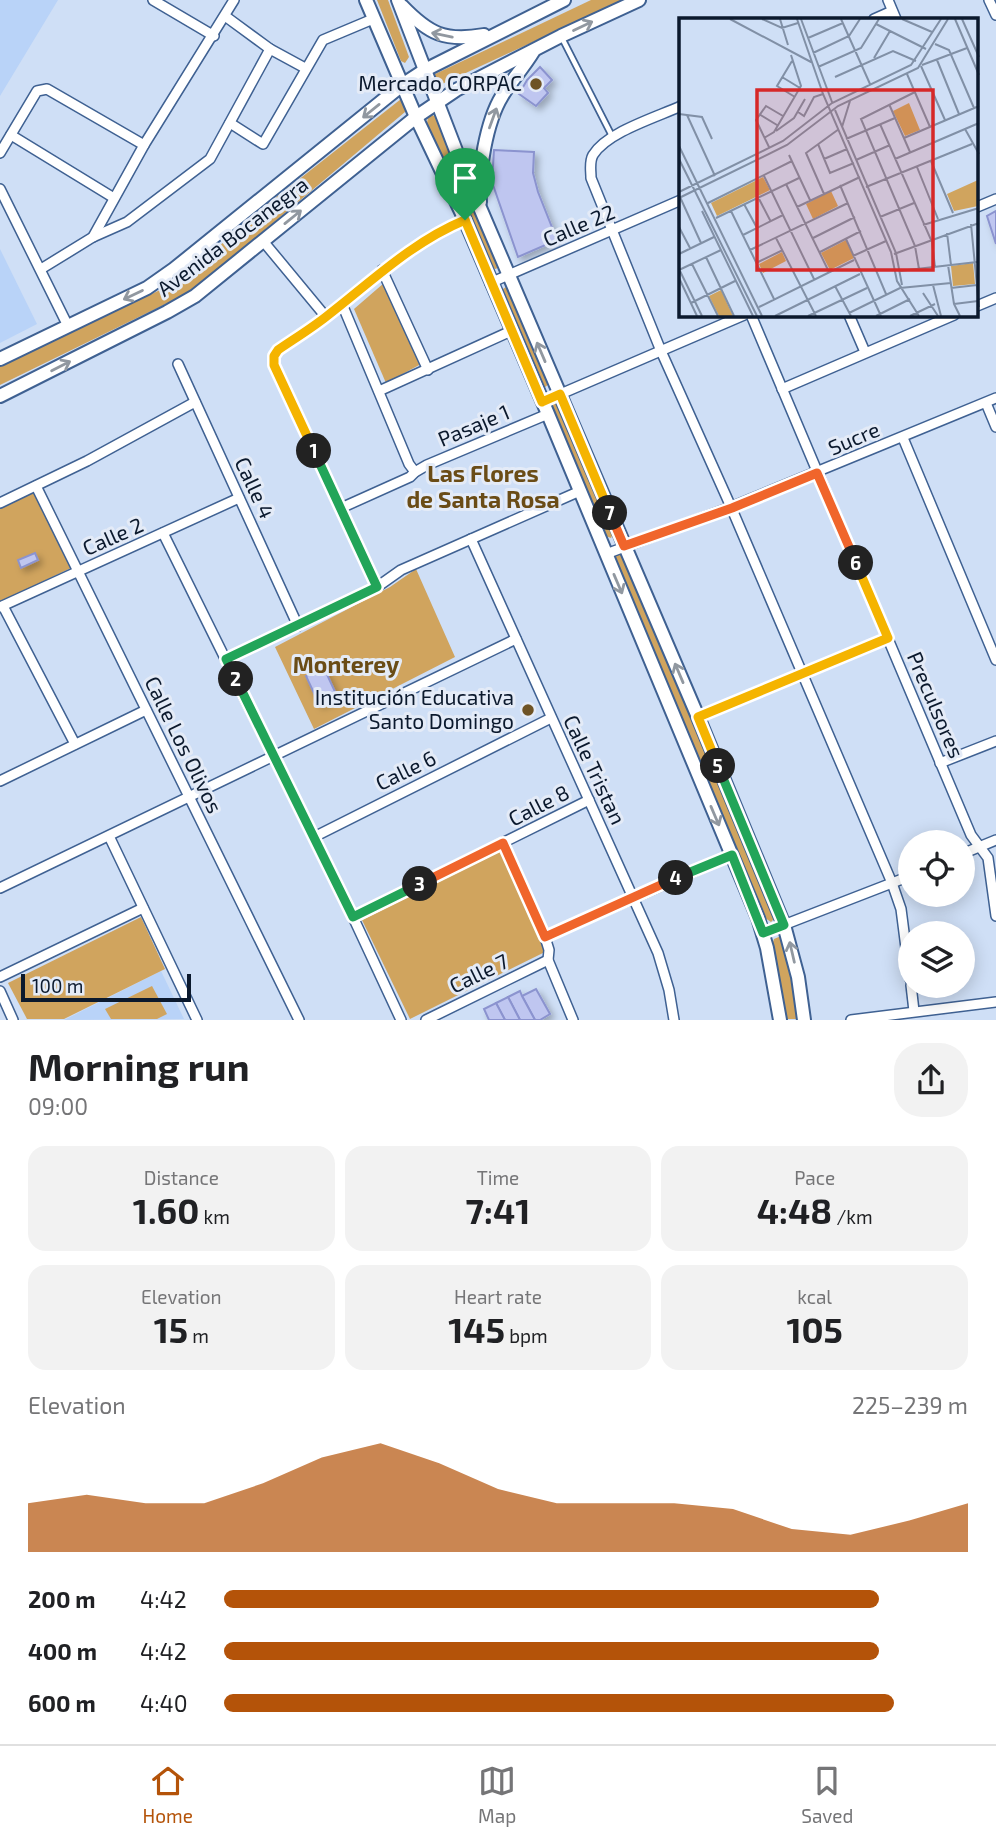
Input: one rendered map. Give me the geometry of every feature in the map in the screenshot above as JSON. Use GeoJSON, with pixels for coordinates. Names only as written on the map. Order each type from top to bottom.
{"type":"FeatureCollection","features":[{"type":"Feature","properties":{"kind":"street"},"geometry":{"type":"LineString","coordinates":[[153,0],[214,36]]}},
{"type":"Feature","properties":{"kind":"street"},"geometry":{"type":"LineString","coordinates":[[93,237],[144,145],[234,0]]}},
{"type":"Feature","properties":{"kind":"street"},"geometry":{"type":"LineString","coordinates":[[366,0],[416,117],[465,220],[732,855],[763,933],[780,1020]]}},
{"type":"Feature","properties":{"kind":"street","name":"Avenida Bocanegra"},"geometry":{"type":"LineString","coordinates":[[0,359],[147,288],[402,85],[425,70],[564,0]]}},
{"type":"Feature","properties":{"kind":"street","name":"Avenida Bocanegra"},"geometry":{"type":"LineString","coordinates":[[0,396],[195,296],[416,117],[456,90],[561,36],[639,0]]}},
{"type":"Feature","properties":{"kind":"street"},"geometry":{"type":"LineString","coordinates":[[888,0],[894,15]]}},
{"type":"Feature","properties":{"kind":"street"},"geometry":{"type":"LineString","coordinates":[[989,0],[996,15]]}},
{"type":"Feature","properties":{"kind":"street"},"geometry":{"type":"LineString","coordinates":[[398,1],[430,32],[446,37],[468,38],[499,33]]}},
{"type":"Feature","properties":{"kind":"street"},"geometry":{"type":"LineString","coordinates":[[398,1],[480,209],[698,717],[784,925],[798,977],[804,1020]]}},
{"type":"Feature","properties":{"kind":"street"},"geometry":{"type":"LineString","coordinates":[[225,16],[270,49],[305,68]]}},
{"type":"Feature","properties":{"kind":"street"},"geometry":{"type":"LineString","coordinates":[[230,123],[263,144],[323,40],[373,19]]}},
{"type":"Feature","properties":{"kind":"street"},"geometry":{"type":"LineString","coordinates":[[41,269],[93,237],[127,222],[210,159],[270,49]]}},
{"type":"Feature","properties":{"kind":"street"},"geometry":{"type":"LineString","coordinates":[[480,209],[481,172],[489,131],[501,97],[534,50]]}},
{"type":"Feature","properties":{"kind":"street"},"geometry":{"type":"LineString","coordinates":[[0,153],[37,91],[47,89],[144,145]]}},
{"type":"Feature","properties":{"kind":"street"},"geometry":{"type":"LineString","coordinates":[[679,107],[612,137],[594,154],[590,164],[591,177],[662,351],[892,883],[903,921]]}},
{"type":"Feature","properties":{"kind":"street"},"geometry":{"type":"LineString","coordinates":[[11,135],[114,198]]}},
{"type":"Feature","properties":{"kind":"street"},"geometry":{"type":"LineString","coordinates":[[0,189],[68,326]]}},
{"type":"Feature","properties":{"kind":"street"},"geometry":{"type":"LineString","coordinates":[[978,205],[996,199]]}},
{"type":"Feature","properties":{"kind":"street","name":"Calle 22"},"geometry":{"type":"LineString","coordinates":[[490,283],[679,201]]}},
{"type":"Feature","properties":{"kind":"street"},"geometry":{"type":"LineString","coordinates":[[377,587],[274,365],[274,356],[278,350],[326,317],[382,270],[434,236],[465,220]]}},
{"type":"Feature","properties":{"kind":"street"},"geometry":{"type":"LineString","coordinates":[[262,241],[326,317]]}},
{"type":"Feature","properties":{"kind":"street"},"geometry":{"type":"LineString","coordinates":[[382,270],[428,370]]}},
{"type":"Feature","properties":{"kind":"street"},"geometry":{"type":"LineString","coordinates":[[978,306],[996,298]]}},
{"type":"Feature","properties":{"kind":"street"},"geometry":{"type":"LineString","coordinates":[[342,304],[409,464],[415,472]]}},
{"type":"Feature","properties":{"kind":"street"},"geometry":{"type":"LineString","coordinates":[[542,402],[739,317]]}},
{"type":"Feature","properties":{"kind":"street","name":"Preculsores"},"geometry":{"type":"LineString","coordinates":[[752,317],[940,764],[971,835],[989,861],[996,916]]}},
{"type":"Feature","properties":{"kind":"street"},"geometry":{"type":"LineString","coordinates":[[850,317],[865,352]]}},
{"type":"Feature","properties":{"kind":"street"},"geometry":{"type":"LineString","coordinates":[[782,389],[949,317]]}},
{"type":"Feature","properties":{"kind":"street"},"geometry":{"type":"LineString","coordinates":[[379,391],[511,331]]}},
{"type":"Feature","properties":{"kind":"street","name":"Calle 4"},"geometry":{"type":"LineString","coordinates":[[178,364],[298,626]]}},
{"type":"Feature","properties":{"kind":"street","name":"Sucre"},"geometry":{"type":"LineString","coordinates":[[606,554],[732,508],[996,398]]}},
{"type":"Feature","properties":{"kind":"street"},"geometry":{"type":"LineString","coordinates":[[0,503],[87,461],[195,402]]}},
{"type":"Feature","properties":{"kind":"street"},"geometry":{"type":"LineString","coordinates":[[986,403],[996,427]]}},
{"type":"Feature","properties":{"kind":"street","name":"Pasaje 1"},"geometry":{"type":"LineString","coordinates":[[341,508],[410,477],[415,472],[548,414]]}},
{"type":"Feature","properties":{"kind":"street"},"geometry":{"type":"LineString","coordinates":[[903,438],[996,660]]}},
{"type":"Feature","properties":{"kind":"street","name":"Calle Los Olivos"},"geometry":{"type":"LineString","coordinates":[[36,486],[299,1020]]}},
{"type":"Feature","properties":{"kind":"street"},"geometry":{"type":"LineString","coordinates":[[226,659],[377,587],[401,570],[580,491]]}},
{"type":"Feature","properties":{"kind":"street","name":"Calle 2"},"geometry":{"type":"LineString","coordinates":[[1,606],[239,498]]}},
{"type":"Feature","properties":{"kind":"street"},"geometry":{"type":"LineString","coordinates":[[163,533],[314,837],[401,1020]]}},
{"type":"Feature","properties":{"kind":"street","name":"Calle Tristan"},"geometry":{"type":"LineString","coordinates":[[471,539],[657,953],[669,990],[674,1020]]}},
{"type":"Feature","properties":{"kind":"street"},"geometry":{"type":"LineString","coordinates":[[1,606],[75,744]]}},
{"type":"Feature","properties":{"kind":"street"},"geometry":{"type":"LineString","coordinates":[[698,717],[888,638]]}},
{"type":"Feature","properties":{"kind":"street"},"geometry":{"type":"LineString","coordinates":[[0,888],[516,639]]}},
{"type":"Feature","properties":{"kind":"street"},"geometry":{"type":"LineString","coordinates":[[0,781],[146,710]]}},
{"type":"Feature","properties":{"kind":"street","name":"Calle 6"},"geometry":{"type":"LineString","coordinates":[[314,837],[551,718]]}},
{"type":"Feature","properties":{"kind":"street"},"geometry":{"type":"LineString","coordinates":[[940,764],[996,741]]}},
{"type":"Feature","properties":{"kind":"street","name":"Calle 8"},"geometry":{"type":"LineString","coordinates":[[353,917],[589,800]]}},
{"type":"Feature","properties":{"kind":"street"},"geometry":{"type":"LineString","coordinates":[[109,836],[197,1020]]}},
{"type":"Feature","properties":{"kind":"street"},"geometry":{"type":"LineString","coordinates":[[975,849],[996,840]]}},
{"type":"Feature","properties":{"kind":"street"},"geometry":{"type":"LineString","coordinates":[[503,843],[545,937],[549,950],[548,960],[573,1020]]}},
{"type":"Feature","properties":{"kind":"street"},"geometry":{"type":"LineString","coordinates":[[545,937],[732,855]]}},
{"type":"Feature","properties":{"kind":"street"},"geometry":{"type":"LineString","coordinates":[[763,933],[898,881]]}},
{"type":"Feature","properties":{"kind":"street"},"geometry":{"type":"LineString","coordinates":[[0,976],[143,908]]}},
{"type":"Feature","properties":{"kind":"street","name":"Calle 7"},"geometry":{"type":"LineString","coordinates":[[426,1020],[548,960]]}},
{"type":"Feature","properties":{"kind":"street"},"geometry":{"type":"LineString","coordinates":[[0,991],[13,1020]]}},
{"type":"Feature","properties":{"kind":"street"},"geometry":{"type":"LineString","coordinates":[[912,998],[914,1012]]}},
{"type":"Feature","properties":{"kind":"street"},"geometry":{"type":"LineString","coordinates":[[851,1020],[996,1002]]}},
{"type":"Feature","properties":{"kind":"lane"},"geometry":{"type":"LineString","coordinates":[[561,36],[612,137]]}},
{"type":"Feature","properties":{"kind":"shaded area"},"geometry":{"type":"Polygon","coordinates":[[[0,0],[58,0],[0,96],[0,0]]]}},
{"type":"Feature","properties":{"kind":"shaded area"},"geometry":{"type":"Polygon","coordinates":[[[377,0],[388,0],[409,57],[405,63],[401,61],[377,0]]]}},
{"type":"Feature","properties":{"kind":"shaded area"},"geometry":{"type":"Polygon","coordinates":[[[591,0],[624,0],[437,84],[433,75],[591,0]]]}},
{"type":"Feature","properties":{"kind":"shaded area"},"geometry":{"type":"Polygon","coordinates":[[[401,99],[406,103],[405,112],[192,291],[0,385],[0,366],[160,290],[197,265],[274,199],[401,99]]]}},
{"type":"Feature","properties":{"kind":"shaded area"},"geometry":{"type":"Polygon","coordinates":[[[428,117],[437,117],[500,265],[496,269],[489,267],[427,123],[428,117]]]}},
{"type":"Feature","properties":{"kind":"shaded area"},"geometry":{"type":"Polygon","coordinates":[[[0,249],[37,324],[0,343],[0,249]]]}},
{"type":"Feature","properties":{"kind":"shaded area"},"geometry":{"type":"Polygon","coordinates":[[[384,283],[421,364],[386,383],[354,309],[384,283]]]}},
{"type":"Feature","properties":{"kind":"shaded area"},"geometry":{"type":"Polygon","coordinates":[[[509,288],[550,383],[544,388],[540,386],[500,291],[509,288]]]}},
{"type":"Feature","properties":{"kind":"shaded area"},"geometry":{"type":"Polygon","coordinates":[[[559,402],[614,531],[611,538],[603,535],[549,403],[559,402]]]}},
{"type":"Feature","properties":{"kind":"shaded area"},"geometry":{"type":"Polygon","coordinates":[[[35,492],[71,568],[0,602],[0,509],[35,492]]]}},
{"type":"Feature","properties":{"kind":"shaded area"},"geometry":{"type":"Polygon","coordinates":[[[621,551],[775,918],[771,922],[765,918],[613,559],[613,555],[621,551]]]}},
{"type":"Feature","properties":{"kind":"shaded area"},"geometry":{"type":"Polygon","coordinates":[[[416,569],[455,657],[314,729],[275,647],[390,587],[416,569]]]}},
{"type":"Feature","properties":{"kind":"shaded area"},"geometry":{"type":"Polygon","coordinates":[[[503,850],[547,951],[410,1019],[362,920],[503,850]]]}},
{"type":"Feature","properties":{"kind":"shaded area"},"geometry":{"type":"Polygon","coordinates":[[[141,917],[165,969],[64,1019],[27,1019],[8,983],[141,917]]]}},
{"type":"Feature","properties":{"kind":"shaded area"},"geometry":{"type":"Polygon","coordinates":[[[781,936],[786,944],[798,1019],[785,1019],[772,945],[774,939],[781,936]]]}},
{"type":"Feature","properties":{"kind":"shaded area"},"geometry":{"type":"Polygon","coordinates":[[[161,971],[184,1019],[64,1020],[161,971]]]}},
{"type":"Feature","properties":{"kind":"shaded area"},"geometry":{"type":"Polygon","coordinates":[[[152,986],[167,1014],[157,1019],[111,1019],[105,1009],[152,986]]]}},
{"type":"Feature","properties":{"kind":"building","name":"Mercado CORPAC"},"geometry":{"type":"Polygon","coordinates":[[[540,67],[552,80],[544,88],[548,93],[536,106],[519,94],[527,80],[540,67]]]}},
{"type":"Feature","properties":{"kind":"building"},"geometry":{"type":"Polygon","coordinates":[[[494,150],[534,152],[533,173],[557,240],[518,257],[492,182],[494,150]]]}},
{"type":"Feature","properties":{"kind":"building"},"geometry":{"type":"Polygon","coordinates":[[[996,211],[996,244],[987,216],[996,211]]]}},
{"type":"Feature","properties":{"kind":"building"},"geometry":{"type":"Polygon","coordinates":[[[35,553],[38,560],[21,568],[18,560],[35,553]]]}},
{"type":"Feature","properties":{"kind":"building"},"geometry":{"type":"Polygon","coordinates":[[[324,668],[337,696],[319,704],[306,676],[324,668]]]}},
{"type":"Feature","properties":{"kind":"building"},"geometry":{"type":"Polygon","coordinates":[[[536,989],[550,1014],[540,1020],[535,1020],[522,996],[536,989]]]}},
{"type":"Feature","properties":{"kind":"building"},"geometry":{"type":"Polygon","coordinates":[[[520,991],[535,1020],[520,1020],[508,997],[520,991]]]}},
{"type":"Feature","properties":{"kind":"building"},"geometry":{"type":"Polygon","coordinates":[[[508,997],[520,1020],[505,1020],[496,1003],[508,997]]]}},
{"type":"Feature","properties":{"kind":"building"},"geometry":{"type":"Polygon","coordinates":[[[496,1003],[505,1020],[489,1020],[484,1009],[496,1003]]]}},
{"type":"Feature","properties":{"kind":"place","name":"Mercado CORPAC"},"geometry":{"type":"Point","coordinates":[536,84]}},
{"type":"Feature","properties":{"kind":"place","name":"Institución Educativa Santo Domingo"},"geometry":{"type":"Point","coordinates":[528,710]}},
{"type":"Feature","properties":{"kind":"district","name":"Las Flores de Santa Rosa"},"geometry":{"type":"Point","coordinates":[483,487]}},
{"type":"Feature","properties":{"kind":"district","name":"Monterey"},"geometry":{"type":"Point","coordinates":[346,665]}},
{"type":"Feature","properties":{"kind":"route"},"geometry":{"type":"LineString","coordinates":[[465,220],[542,402],[560,394],[624,546],[732,508],[817,473],[888,638],[698,717],[784,925],[763,933],[732,855],[545,937],[503,843],[353,917],[226,659],[377,587],[274,365],[274,356],[278,350],[326,317],[382,270],[434,236],[465,220]]}}]}
